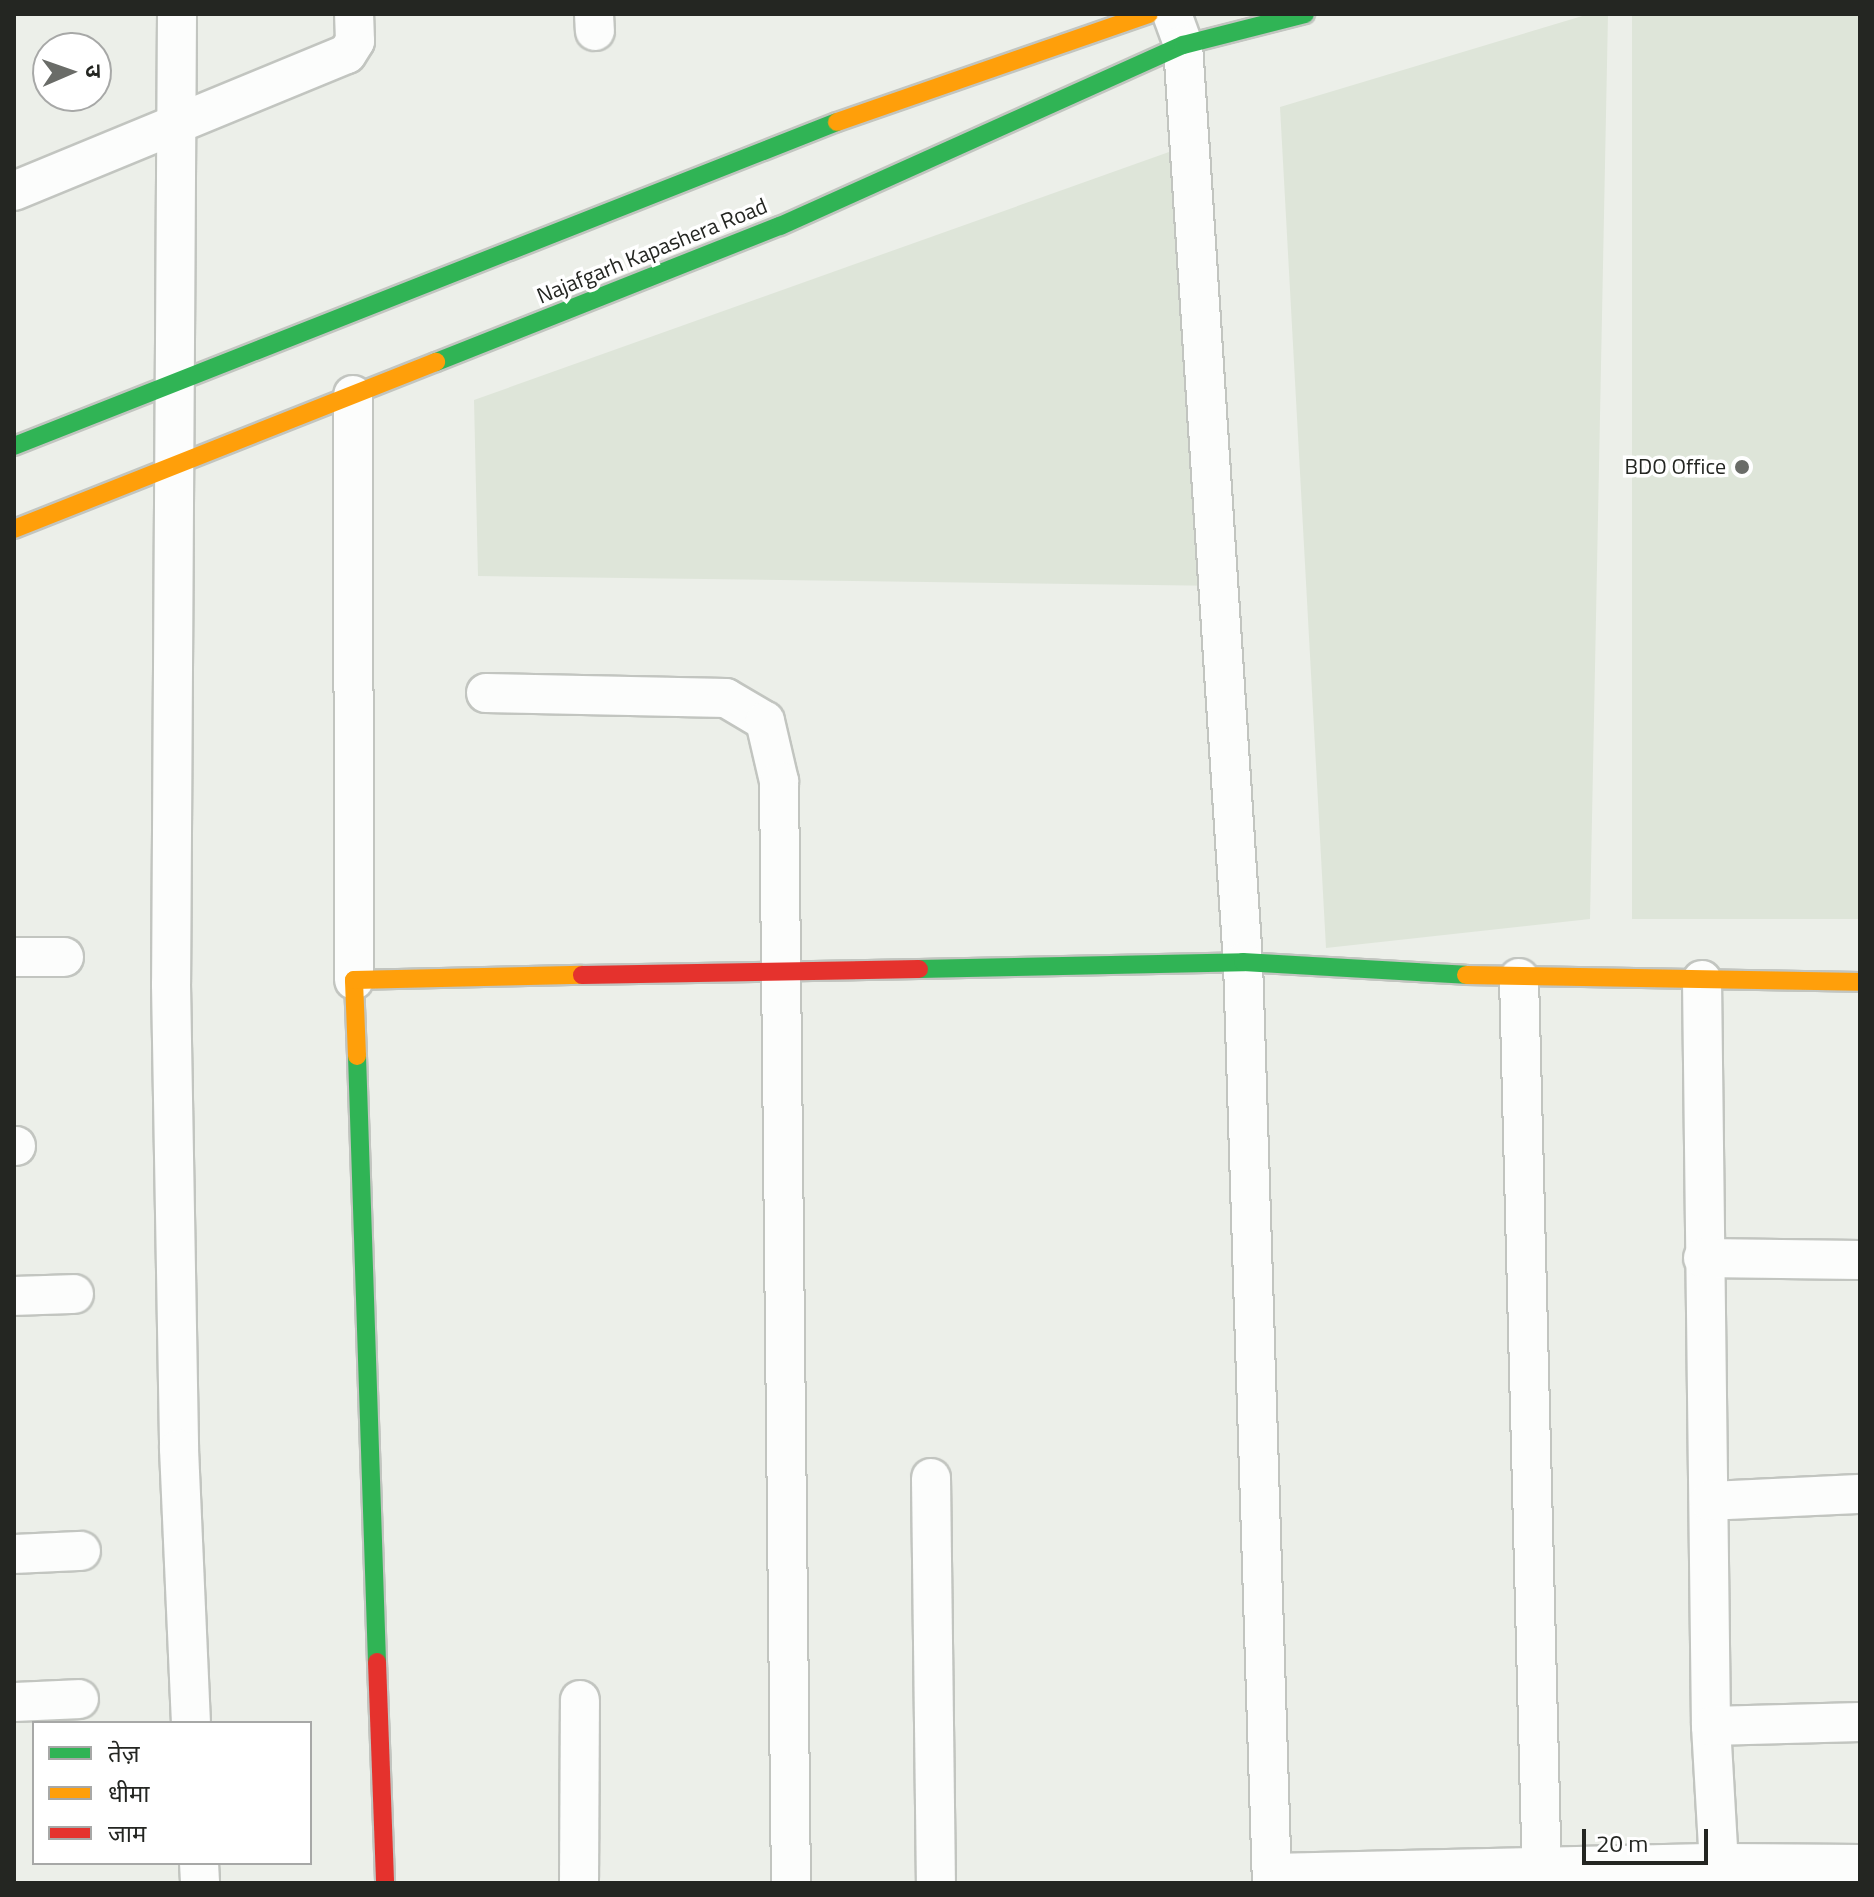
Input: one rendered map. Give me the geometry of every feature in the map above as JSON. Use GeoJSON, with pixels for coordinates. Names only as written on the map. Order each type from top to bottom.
{"type":"FeatureCollection","features":[{"type":"Feature","properties":{"kind":"main road"},"geometry":{"type":"LineString","coordinates":[[14,446],[764,147],[1149,14]]}},
{"type":"Feature","properties":{"kind":"main road","name":"Najafgarh Kapashera Road"},"geometry":{"type":"LineString","coordinates":[[14,529],[780,226],[1178,30],[1305,14]]}},
{"type":"Feature","properties":{"kind":"main road"},"geometry":{"type":"LineString","coordinates":[[385,1883],[354,980],[1243,962],[1519,978],[1860,982]]}},
{"type":"Feature","properties":{"kind":"street"},"geometry":{"type":"LineString","coordinates":[[177,14],[178,382],[171,984],[179,1449],[191,1721]]}},
{"type":"Feature","properties":{"kind":"street"},"geometry":{"type":"LineString","coordinates":[[14,191],[175,128],[347,54],[355,41],[354,14]]}},
{"type":"Feature","properties":{"kind":"street"},"geometry":{"type":"LineString","coordinates":[[1178,30],[1243,962],[1272,1878],[1859,1870]]}},
{"type":"Feature","properties":{"kind":"street"},"geometry":{"type":"LineString","coordinates":[[353,395],[354,980]]}},
{"type":"Feature","properties":{"kind":"street"},"geometry":{"type":"LineString","coordinates":[[486,693],[726,698],[765,721],[779,781],[791,1883]]}},
{"type":"Feature","properties":{"kind":"street"},"geometry":{"type":"LineString","coordinates":[[14,957],[64,957]]}},
{"type":"Feature","properties":{"kind":"street"},"geometry":{"type":"LineString","coordinates":[[1519,978],[1542,1876]]}},
{"type":"Feature","properties":{"kind":"street"},"geometry":{"type":"LineString","coordinates":[[1702,980],[1711,1726],[1720,1873]]}},
{"type":"Feature","properties":{"kind":"street"},"geometry":{"type":"LineString","coordinates":[[1703,1258],[1860,1260]]}},
{"type":"Feature","properties":{"kind":"street"},"geometry":{"type":"LineString","coordinates":[[14,1296],[74,1294]]}},
{"type":"Feature","properties":{"kind":"street"},"geometry":{"type":"LineString","coordinates":[[931,1478],[936,1883]]}},
{"type":"Feature","properties":{"kind":"street"},"geometry":{"type":"LineString","coordinates":[[1709,1501],[1860,1494]]}},
{"type":"Feature","properties":{"kind":"street"},"geometry":{"type":"LineString","coordinates":[[14,1554],[81,1551]]}},
{"type":"Feature","properties":{"kind":"street"},"geometry":{"type":"LineString","coordinates":[[14,1702],[79,1699]]}},
{"type":"Feature","properties":{"kind":"street"},"geometry":{"type":"LineString","coordinates":[[579,1883],[580,1700]]}},
{"type":"Feature","properties":{"kind":"street"},"geometry":{"type":"LineString","coordinates":[[1711,1726],[1860,1722]]}},
{"type":"Feature","properties":{"kind":"shaded area"},"geometry":{"type":"Polygon","coordinates":[[[1589,14],[1608,14],[1590,919],[1326,948],[1280,107],[1589,14]]]}},
{"type":"Feature","properties":{"kind":"shaded area","name":"BDO Office"},"geometry":{"type":"Polygon","coordinates":[[[1632,14],[1860,14],[1860,919],[1632,919],[1632,14]]]}},
{"type":"Feature","properties":{"kind":"shaded area"},"geometry":{"type":"Polygon","coordinates":[[[1183,147],[1227,586],[478,576],[474,400],[1183,147]]]}},
{"type":"Feature","properties":{"kind":"traffic: fast"},"geometry":{"type":"LineString","coordinates":[[436,362],[780,226],[1183,45],[1305,14]]}},
{"type":"Feature","properties":{"kind":"traffic: fast"},"geometry":{"type":"LineString","coordinates":[[14,446],[837,122]]}},
{"type":"Feature","properties":{"kind":"traffic: fast"},"geometry":{"type":"LineString","coordinates":[[919,969],[1243,962],[1466,975]]}},
{"type":"Feature","properties":{"kind":"traffic: fast"},"geometry":{"type":"LineString","coordinates":[[357,1056],[377,1662]]}},
{"type":"Feature","properties":{"kind":"traffic: slow"},"geometry":{"type":"LineString","coordinates":[[837,122],[1149,14]]}},
{"type":"Feature","properties":{"kind":"traffic: slow"},"geometry":{"type":"LineString","coordinates":[[14,529],[436,362]]}},
{"type":"Feature","properties":{"kind":"traffic: slow"},"geometry":{"type":"LineString","coordinates":[[357,1056],[354,980],[582,975]]}},
{"type":"Feature","properties":{"kind":"traffic: slow"},"geometry":{"type":"LineString","coordinates":[[1466,975],[1860,982]]}},
{"type":"Feature","properties":{"kind":"traffic: jam"},"geometry":{"type":"LineString","coordinates":[[582,975],[919,969]]}},
{"type":"Feature","properties":{"kind":"traffic: jam"},"geometry":{"type":"LineString","coordinates":[[377,1662],[385,1883]]}},
{"type":"Feature","properties":{"kind":"place","name":"BDO Office"},"geometry":{"type":"Point","coordinates":[1742,467]}}]}
